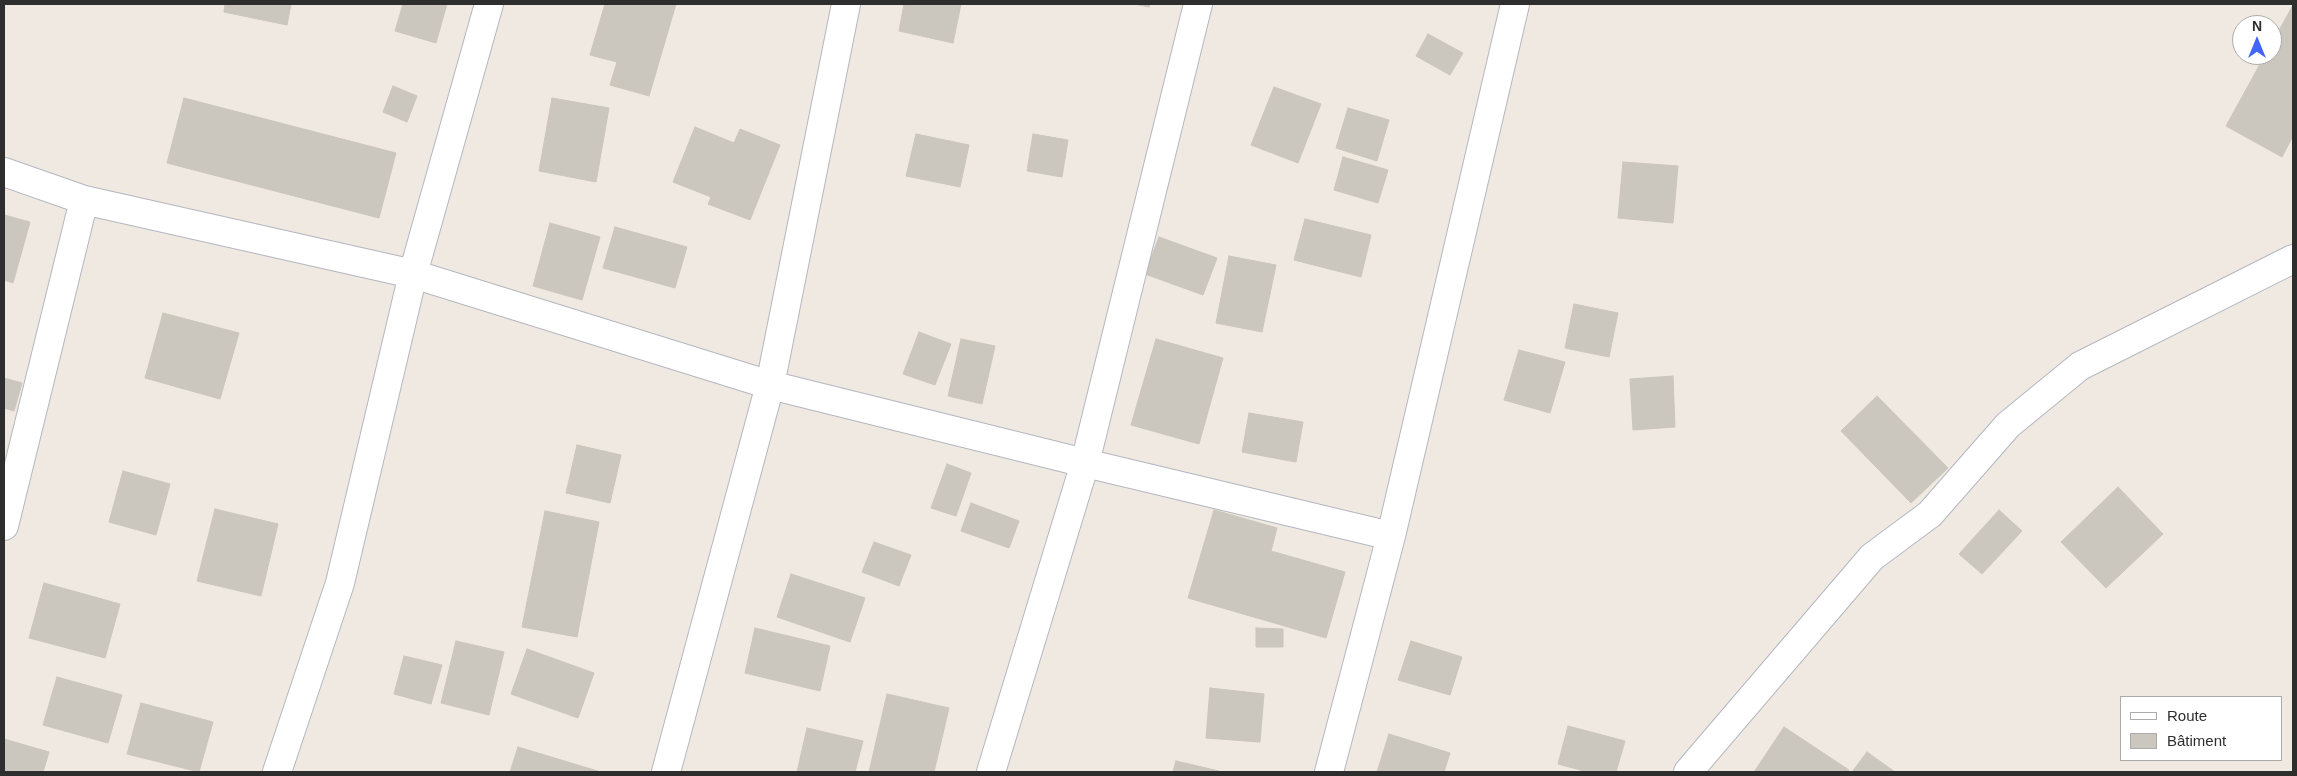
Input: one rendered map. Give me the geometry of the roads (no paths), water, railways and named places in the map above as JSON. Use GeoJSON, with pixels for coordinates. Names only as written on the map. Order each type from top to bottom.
{"type":"FeatureCollection","features":[{"type":"Feature","properties":{"kind":"street"},"geometry":{"type":"LineString","coordinates":[[277,772],[340,582],[413,274],[489,4]]}},
{"type":"Feature","properties":{"kind":"street"},"geometry":{"type":"LineString","coordinates":[[666,772],[770,385],[846,4]]}},
{"type":"Feature","properties":{"kind":"street"},"geometry":{"type":"LineString","coordinates":[[991,772],[1085,463],[1198,4]]}},
{"type":"Feature","properties":{"kind":"street"},"geometry":{"type":"LineString","coordinates":[[1329,772],[1391,536],[1515,4]]}},
{"type":"Feature","properties":{"kind":"street"},"geometry":{"type":"LineString","coordinates":[[4,172],[84,200],[413,274],[770,385],[1391,536]]}},
{"type":"Feature","properties":{"kind":"street"},"geometry":{"type":"LineString","coordinates":[[4,526],[84,200]]}},
{"type":"Feature","properties":{"kind":"street"},"geometry":{"type":"LineString","coordinates":[[1688,772],[1872,557],[1930,514],[2008,425],[2080,366],[2293,259]]}}]}
